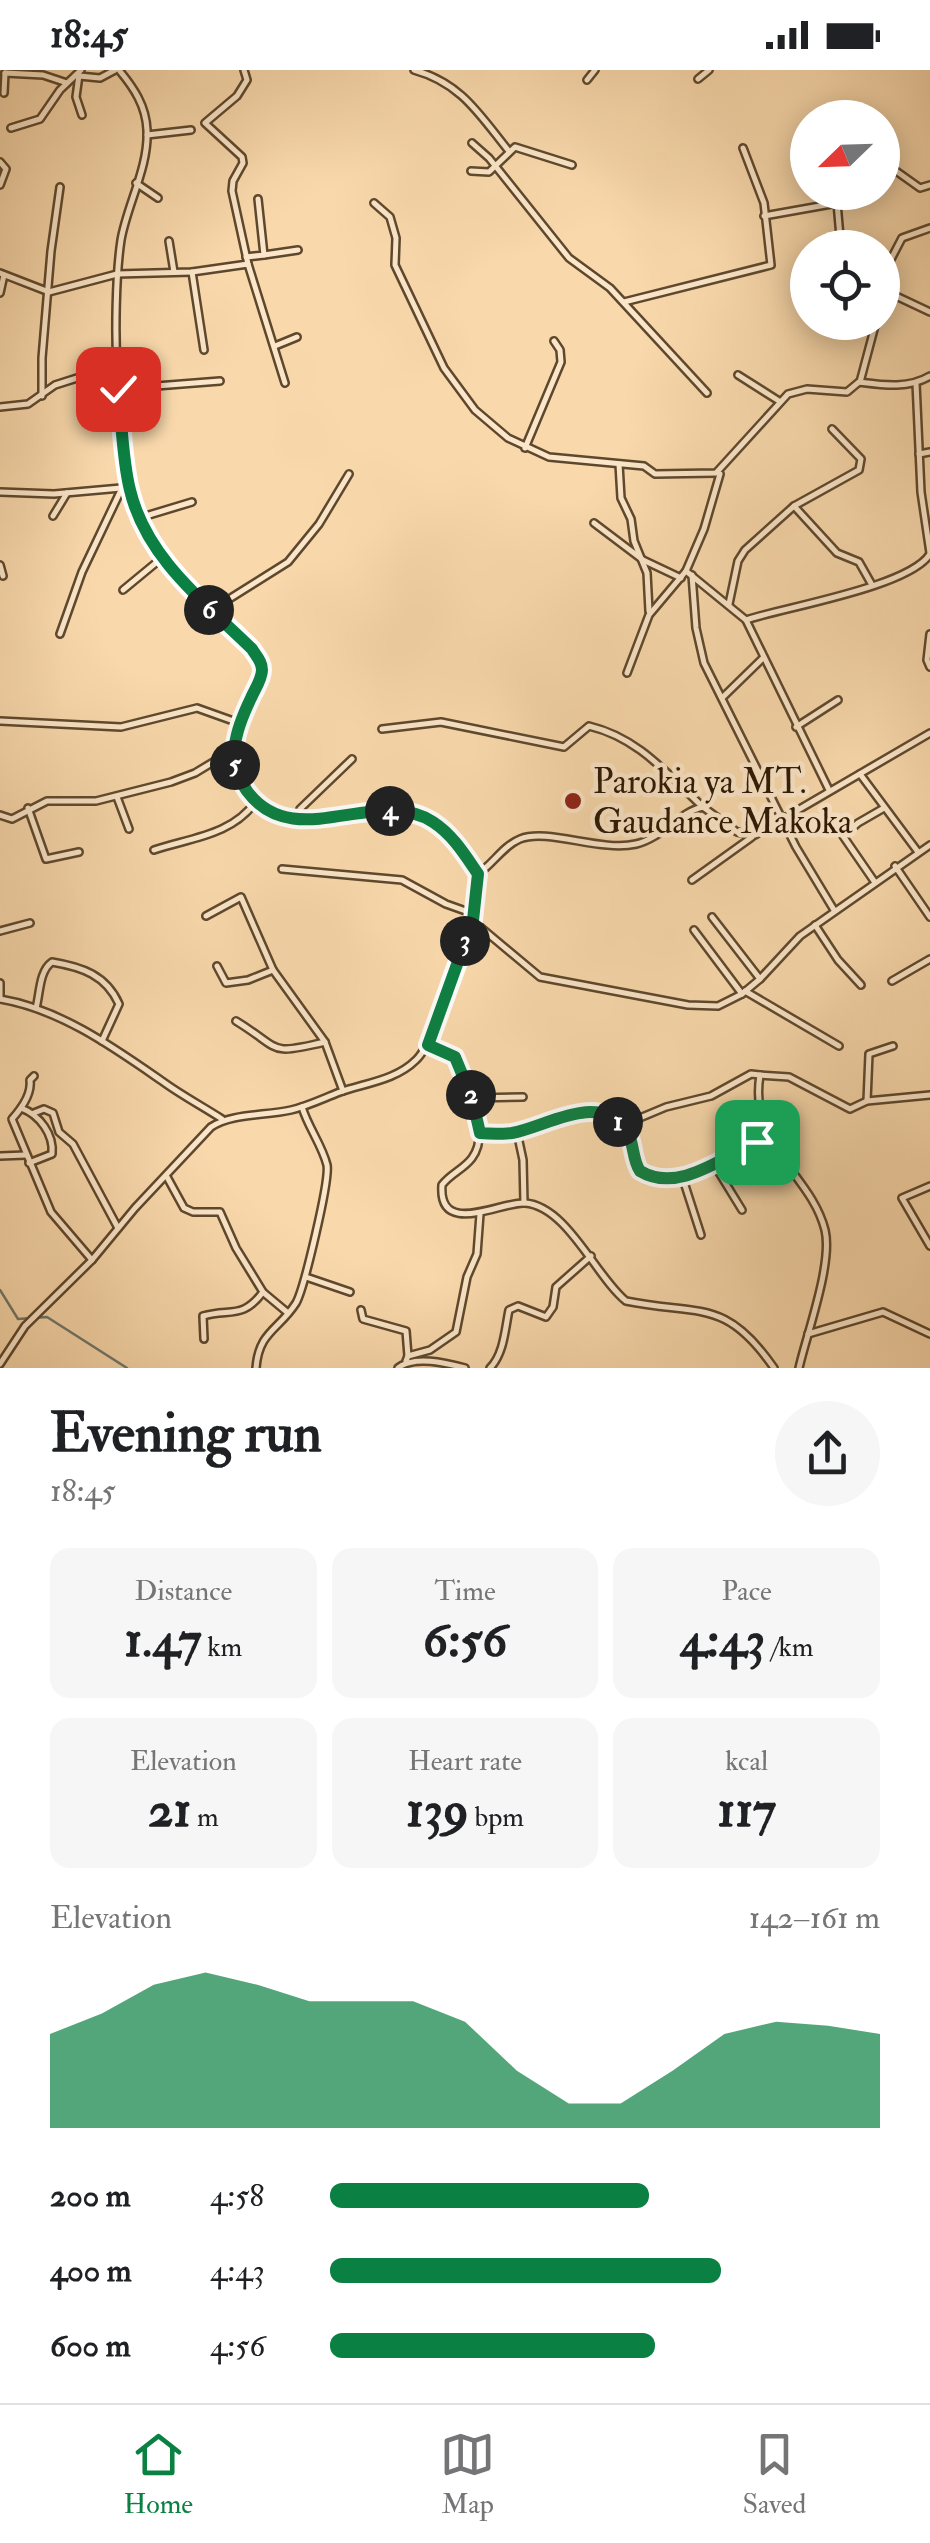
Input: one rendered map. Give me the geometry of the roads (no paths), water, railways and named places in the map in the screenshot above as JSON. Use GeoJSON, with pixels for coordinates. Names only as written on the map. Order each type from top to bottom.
{"type":"FeatureCollection","features":[{"type":"Feature","properties":{"kind":"street"},"geometry":{"type":"LineString","coordinates":[[0,1364],[25,1326],[92,1260],[193,1144],[222,1119],[266,1116],[302,1107],[400,1072],[418,1059],[428,1045],[473,918],[478,874],[460,846],[436,824],[420,816],[402,811],[296,821],[256,801],[237,771],[233,750],[239,722],[260,678],[261,662],[164,557],[125,487],[118,389],[117,274],[122,236],[147,135],[145,110],[132,85],[117,70],[100,78],[80,73]]}},
{"type":"Feature","properties":{"kind":"street"},"geometry":{"type":"LineString","coordinates":[[244,70],[247,80],[237,96],[205,123],[244,163],[232,182],[232,192],[247,260],[284,383]]}},
{"type":"Feature","properties":{"kind":"street"},"geometry":{"type":"LineString","coordinates":[[414,70],[441,78],[454,87],[508,150]]}},
{"type":"Feature","properties":{"kind":"street"},"geometry":{"type":"LineString","coordinates":[[588,80],[595,70]]}},
{"type":"Feature","properties":{"kind":"street"},"geometry":{"type":"LineString","coordinates":[[698,79],[709,70]]}},
{"type":"Feature","properties":{"kind":"street"},"geometry":{"type":"LineString","coordinates":[[4,93],[5,72],[43,75],[67,83]]}},
{"type":"Feature","properties":{"kind":"street"},"geometry":{"type":"LineString","coordinates":[[11,128],[40,119],[67,83],[80,73]]}},
{"type":"Feature","properties":{"kind":"street"},"geometry":{"type":"LineString","coordinates":[[80,73],[76,97],[82,115]]}},
{"type":"Feature","properties":{"kind":"street"},"geometry":{"type":"LineString","coordinates":[[147,135],[190,130]]}},
{"type":"Feature","properties":{"kind":"street"},"geometry":{"type":"LineString","coordinates":[[472,143],[569,258],[610,288],[708,393]]}},
{"type":"Feature","properties":{"kind":"street"},"geometry":{"type":"LineString","coordinates":[[471,170],[483,174],[508,150],[518,147],[572,165]]}},
{"type":"Feature","properties":{"kind":"street"},"geometry":{"type":"LineString","coordinates":[[624,302],[770,266],[764,203],[744,148]]}},
{"type":"Feature","properties":{"kind":"street"},"geometry":{"type":"LineString","coordinates":[[0,162],[6,169],[0,185]]}},
{"type":"Feature","properties":{"kind":"street"},"geometry":{"type":"LineString","coordinates":[[900,174],[920,188],[930,185]]}},
{"type":"Feature","properties":{"kind":"street"},"geometry":{"type":"LineString","coordinates":[[136,183],[158,198]]}},
{"type":"Feature","properties":{"kind":"street"},"geometry":{"type":"LineString","coordinates":[[42,396],[42,358],[60,187]]}},
{"type":"Feature","properties":{"kind":"street"},"geometry":{"type":"LineString","coordinates":[[258,199],[264,255]]}},
{"type":"Feature","properties":{"kind":"street"},"geometry":{"type":"LineString","coordinates":[[374,202],[390,217],[396,238],[395,265],[451,380],[494,428],[525,448],[567,460],[644,466],[655,474],[678,476],[720,471]]}},
{"type":"Feature","properties":{"kind":"street"},"geometry":{"type":"LineString","coordinates":[[764,216],[838,203],[840,230]]}},
{"type":"Feature","properties":{"kind":"street"},"geometry":{"type":"LineString","coordinates":[[900,242],[904,236],[930,228]]}},
{"type":"Feature","properties":{"kind":"street"},"geometry":{"type":"LineString","coordinates":[[169,241],[174,272]]}},
{"type":"Feature","properties":{"kind":"street"},"geometry":{"type":"LineString","coordinates":[[0,294],[2,274],[49,292],[117,274],[192,272],[298,250]]}},
{"type":"Feature","properties":{"kind":"street"},"geometry":{"type":"LineString","coordinates":[[192,272],[204,350]]}},
{"type":"Feature","properties":{"kind":"street"},"geometry":{"type":"LineString","coordinates":[[900,298],[930,312]]}},
{"type":"Feature","properties":{"kind":"street"},"geometry":{"type":"LineString","coordinates":[[276,346],[297,337]]}},
{"type":"Feature","properties":{"kind":"street"},"geometry":{"type":"LineString","coordinates":[[834,910],[783,820],[700,650],[689,573],[720,471],[779,401],[792,392],[849,392],[860,382],[871,340]]}},
{"type":"Feature","properties":{"kind":"street"},"geometry":{"type":"LineString","coordinates":[[525,448],[560,362],[560,350],[554,341]]}},
{"type":"Feature","properties":{"kind":"street"},"geometry":{"type":"LineString","coordinates":[[0,407],[28,404],[60,383],[118,365]]}},
{"type":"Feature","properties":{"kind":"street"},"geometry":{"type":"LineString","coordinates":[[738,375],[779,401]]}},
{"type":"Feature","properties":{"kind":"street"},"geometry":{"type":"LineString","coordinates":[[860,382],[886,386],[916,383],[930,376]]}},
{"type":"Feature","properties":{"kind":"street"},"geometry":{"type":"LineString","coordinates":[[118,389],[220,380]]}},
{"type":"Feature","properties":{"kind":"street"},"geometry":{"type":"LineString","coordinates":[[746,620],[872,585],[923,563],[930,553],[921,492],[916,383]]}},
{"type":"Feature","properties":{"kind":"street"},"geometry":{"type":"LineString","coordinates":[[729,605],[740,556],[794,506],[855,474],[861,466],[861,459],[832,428]]}},
{"type":"Feature","properties":{"kind":"street"},"geometry":{"type":"LineString","coordinates":[[919,454],[930,452]]}},
{"type":"Feature","properties":{"kind":"street"},"geometry":{"type":"LineString","coordinates":[[619,464],[619,492],[647,572],[649,615]]}},
{"type":"Feature","properties":{"kind":"street"},"geometry":{"type":"LineString","coordinates":[[210,611],[271,574],[298,552],[349,474]]}},
{"type":"Feature","properties":{"kind":"street"},"geometry":{"type":"LineString","coordinates":[[0,492],[125,487]]}},
{"type":"Feature","properties":{"kind":"street"},"geometry":{"type":"LineString","coordinates":[[60,634],[82,572],[125,487]]}},
{"type":"Feature","properties":{"kind":"street"},"geometry":{"type":"LineString","coordinates":[[53,516],[67,492]]}},
{"type":"Feature","properties":{"kind":"street"},"geometry":{"type":"LineString","coordinates":[[921,492],[930,492]]}},
{"type":"Feature","properties":{"kind":"street"},"geometry":{"type":"LineString","coordinates":[[139,518],[192,502]]}},
{"type":"Feature","properties":{"kind":"street"},"geometry":{"type":"LineString","coordinates":[[794,506],[837,552],[856,559],[872,585]]}},
{"type":"Feature","properties":{"kind":"street"},"geometry":{"type":"LineString","coordinates":[[594,523],[642,560],[681,578]]}},
{"type":"Feature","properties":{"kind":"street"},"geometry":{"type":"LineString","coordinates":[[123,590],[164,557]]}},
{"type":"Feature","properties":{"kind":"street"},"geometry":{"type":"LineString","coordinates":[[0,565],[3,576]]}},
{"type":"Feature","properties":{"kind":"street"},"geometry":{"type":"LineString","coordinates":[[626,673],[649,615],[689,573]]}},
{"type":"Feature","properties":{"kind":"street"},"geometry":{"type":"LineString","coordinates":[[689,573],[746,620],[829,790]]}},
{"type":"Feature","properties":{"kind":"street"},"geometry":{"type":"LineString","coordinates":[[930,634],[930,667]]}},
{"type":"Feature","properties":{"kind":"street"},"geometry":{"type":"LineString","coordinates":[[721,698],[763,658]]}},
{"type":"Feature","properties":{"kind":"street"},"geometry":{"type":"LineString","coordinates":[[796,728],[838,700]]}},
{"type":"Feature","properties":{"kind":"street"},"geometry":{"type":"LineString","coordinates":[[0,721],[121,727],[197,708],[239,722]]}},
{"type":"Feature","properties":{"kind":"street"},"geometry":{"type":"LineString","coordinates":[[382,729],[441,722],[564,747],[590,726],[605,730],[624,736],[736,832],[755,836]]}},
{"type":"Feature","properties":{"kind":"street"},"geometry":{"type":"LineString","coordinates":[[692,880],[829,790],[930,733]]}},
{"type":"Feature","properties":{"kind":"street"},"geometry":{"type":"LineString","coordinates":[[0,815],[17,818],[28,808],[47,801],[84,802],[117,797],[195,773],[233,750]]}},
{"type":"Feature","properties":{"kind":"street"},"geometry":{"type":"LineString","coordinates":[[296,821],[300,809],[352,759]]}},
{"type":"Feature","properties":{"kind":"street"},"geometry":{"type":"LineString","coordinates":[[860,773],[918,852]]}},
{"type":"Feature","properties":{"kind":"street"},"geometry":{"type":"LineString","coordinates":[[117,797],[129,830]]}},
{"type":"Feature","properties":{"kind":"street"},"geometry":{"type":"LineString","coordinates":[[154,850],[233,824],[256,801]]}},
{"type":"Feature","properties":{"kind":"street"},"geometry":{"type":"LineString","coordinates":[[478,874],[523,838],[632,845],[656,836],[704,807]]}},
{"type":"Feature","properties":{"kind":"street"},"geometry":{"type":"LineString","coordinates":[[28,808],[46,858],[79,852]]}},
{"type":"Feature","properties":{"kind":"street"},"geometry":{"type":"LineString","coordinates":[[874,881],[843,836],[884,808]]}},
{"type":"Feature","properties":{"kind":"street"},"geometry":{"type":"LineString","coordinates":[[282,869],[402,880],[473,918],[540,978],[718,1006],[760,978],[782,953],[834,910],[930,844]]}},
{"type":"Feature","properties":{"kind":"street"},"geometry":{"type":"LineString","coordinates":[[895,866],[930,916]]}},
{"type":"Feature","properties":{"kind":"street"},"geometry":{"type":"LineString","coordinates":[[206,916],[241,897],[273,970],[325,1042],[342,1091]]}},
{"type":"Feature","properties":{"kind":"street"},"geometry":{"type":"LineString","coordinates":[[712,917],[760,978]]}},
{"type":"Feature","properties":{"kind":"street"},"geometry":{"type":"LineString","coordinates":[[0,931],[30,924]]}},
{"type":"Feature","properties":{"kind":"street"},"geometry":{"type":"LineString","coordinates":[[815,925],[838,960],[861,985]]}},
{"type":"Feature","properties":{"kind":"street"},"geometry":{"type":"LineString","coordinates":[[694,930],[743,992],[839,1046]]}},
{"type":"Feature","properties":{"kind":"street"},"geometry":{"type":"LineString","coordinates":[[892,981],[930,959]]}},
{"type":"Feature","properties":{"kind":"street"},"geometry":{"type":"LineString","coordinates":[[36,1008],[46,966],[52,962],[98,976],[118,1004],[102,1041]]}},
{"type":"Feature","properties":{"kind":"street"},"geometry":{"type":"LineString","coordinates":[[217,966],[226,983],[273,970]]}},
{"type":"Feature","properties":{"kind":"street"},"geometry":{"type":"LineString","coordinates":[[0,983],[0,999],[36,1008],[102,1041],[222,1119]]}},
{"type":"Feature","properties":{"kind":"street"},"geometry":{"type":"LineString","coordinates":[[236,1021],[275,1050],[325,1042]]}},
{"type":"Feature","properties":{"kind":"street"},"geometry":{"type":"LineString","coordinates":[[428,1045],[455,1057],[472,1098],[480,1133],[478,1148],[470,1161],[446,1180],[441,1192],[453,1210],[465,1215],[480,1214],[524,1203],[541,1209],[558,1221],[626,1300],[709,1310],[750,1336],[774,1368]]}},
{"type":"Feature","properties":{"kind":"street"},"geometry":{"type":"LineString","coordinates":[[867,1101],[869,1054],[893,1046]]}},
{"type":"Feature","properties":{"kind":"street"},"geometry":{"type":"LineString","coordinates":[[623,1125],[666,1107],[711,1096],[751,1074],[789,1077],[850,1109],[867,1101],[930,1094]]}},
{"type":"Feature","properties":{"kind":"street"},"geometry":{"type":"LineString","coordinates":[[760,1075],[762,1113],[769,1138],[814,1206],[826,1232],[826,1254],[799,1368]]}},
{"type":"Feature","properties":{"kind":"street"},"geometry":{"type":"LineString","coordinates":[[34,1076],[30,1080],[31,1090],[12,1119],[51,1212],[92,1260]]}},
{"type":"Feature","properties":{"kind":"street"},"geometry":{"type":"LineString","coordinates":[[472,1098],[523,1097]]}},
{"type":"Feature","properties":{"kind":"street"},"geometry":{"type":"LineString","coordinates":[[256,1368],[257,1351],[297,1301],[306,1277],[328,1170],[302,1107]]}},
{"type":"Feature","properties":{"kind":"street"},"geometry":{"type":"LineString","coordinates":[[0,1156],[28,1159],[54,1152],[50,1135],[34,1113],[21,1108]]}},
{"type":"Feature","properties":{"kind":"street"},"geometry":{"type":"LineString","coordinates":[[34,1113],[44,1109],[54,1115],[59,1132],[73,1144],[118,1228]]}},
{"type":"Feature","properties":{"kind":"street"},"geometry":{"type":"LineString","coordinates":[[480,1133],[517,1132],[592,1112],[623,1125],[640,1171],[654,1178],[682,1176],[715,1166],[769,1138]]}},
{"type":"Feature","properties":{"kind":"street"},"geometry":{"type":"LineString","coordinates":[[517,1132],[523,1160],[524,1203]]}},
{"type":"Feature","properties":{"kind":"street"},"geometry":{"type":"LineString","coordinates":[[715,1166],[742,1210]]}},
{"type":"Feature","properties":{"kind":"street"},"geometry":{"type":"LineString","coordinates":[[166,1175],[184,1208],[220,1212],[263,1292],[288,1313]]}},
{"type":"Feature","properties":{"kind":"street"},"geometry":{"type":"LineString","coordinates":[[682,1176],[701,1235]]}},
{"type":"Feature","properties":{"kind":"street"},"geometry":{"type":"LineString","coordinates":[[930,1186],[902,1198],[930,1246]]}},
{"type":"Feature","properties":{"kind":"street"},"geometry":{"type":"LineString","coordinates":[[398,1368],[456,1332],[477,1254],[480,1214]]}},
{"type":"Feature","properties":{"kind":"street"},"geometry":{"type":"LineString","coordinates":[[490,1368],[496,1364],[509,1310],[518,1306],[546,1317],[553,1307],[556,1287],[590,1256]]}},
{"type":"Feature","properties":{"kind":"street"},"geometry":{"type":"LineString","coordinates":[[306,1277],[350,1292]]}},
{"type":"Feature","properties":{"kind":"street"},"geometry":{"type":"LineString","coordinates":[[204,1340],[203,1316],[242,1311],[263,1292]]}},
{"type":"Feature","properties":{"kind":"street"},"geometry":{"type":"LineString","coordinates":[[361,1310],[363,1319],[406,1331],[407,1359]]}},
{"type":"Feature","properties":{"kind":"street"},"geometry":{"type":"LineString","coordinates":[[808,1334],[883,1312],[930,1334]]}},
{"type":"Feature","properties":{"kind":"street"},"geometry":{"type":"LineString","coordinates":[[407,1359],[448,1362],[465,1368]]}},
{"type":"Feature","properties":{"kind":"waterway"},"geometry":{"type":"LineString","coordinates":[[0,1290],[18,1319],[47,1317],[127,1368]]}},
{"type":"Feature","properties":{"kind":"place","name":"Parokia ya MT. Gaudance Makoka"},"geometry":{"type":"Point","coordinates":[573,801]}}]}
